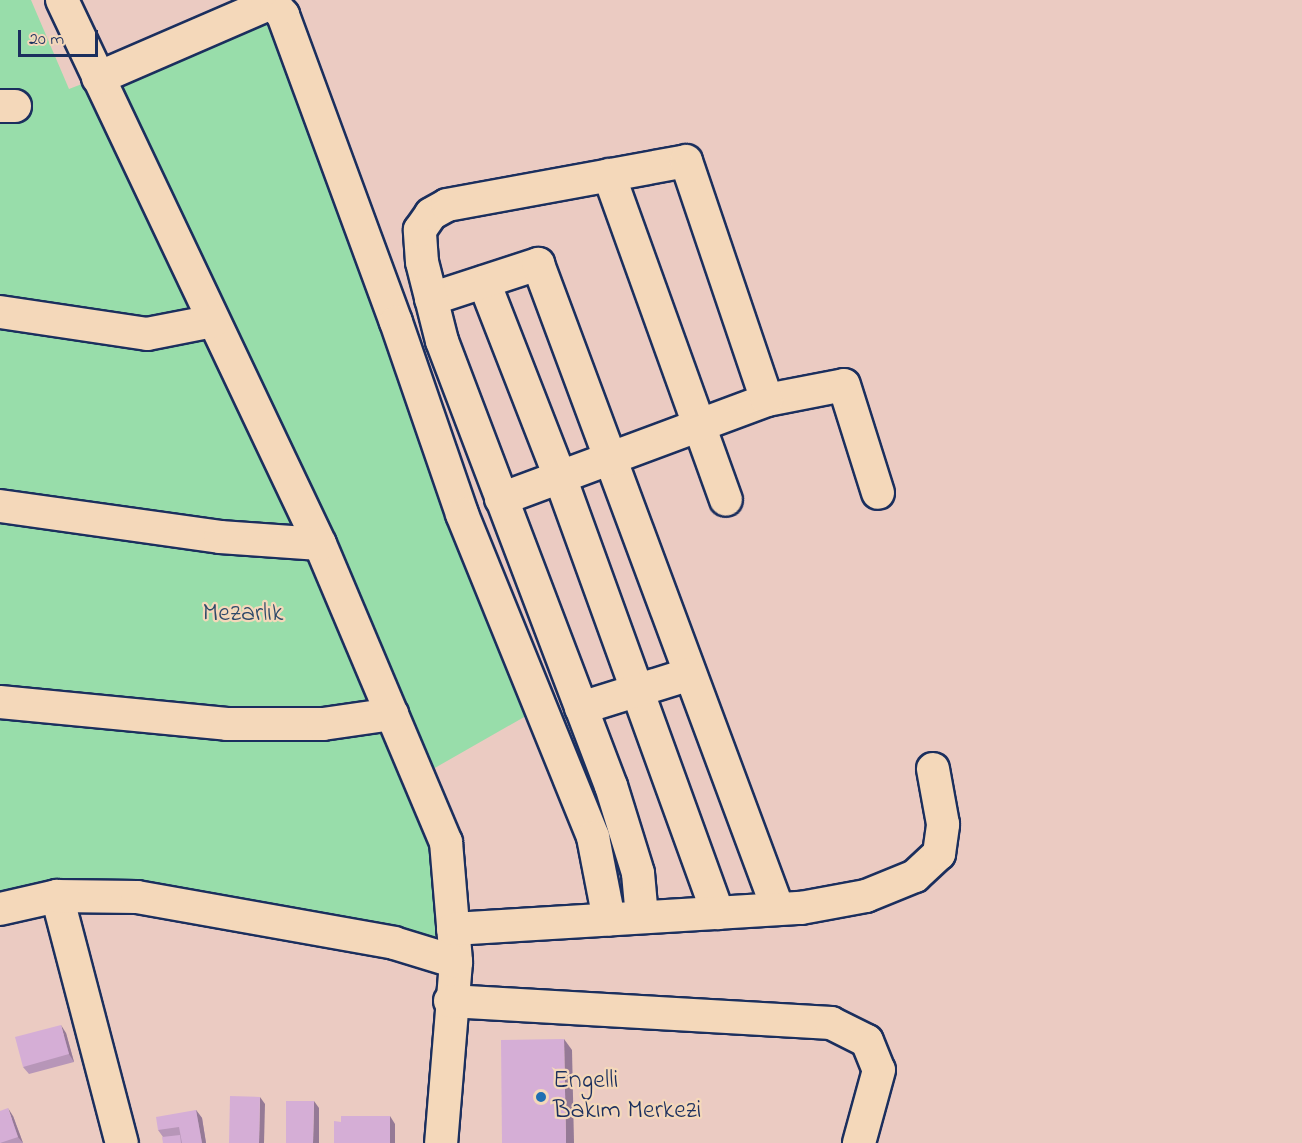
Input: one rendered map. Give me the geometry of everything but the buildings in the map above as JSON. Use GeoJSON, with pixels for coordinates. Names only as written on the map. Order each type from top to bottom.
{"type":"FeatureCollection","features":[{"type":"Feature","properties":{"kind":"street"},"geometry":{"type":"LineString","coordinates":[[62,0],[320,544],[446,842],[456,962],[450,1001],[441,1143]]}},
{"type":"Feature","properties":{"kind":"street"},"geometry":{"type":"LineString","coordinates":[[98,78],[267,5],[276,7],[283,15],[393,312],[462,514],[546,731],[593,837],[609,919]]}},
{"type":"Feature","properties":{"kind":"street"},"geometry":{"type":"LineString","coordinates":[[642,917],[638,873],[581,708],[442,341],[422,262],[420,230],[431,214],[447,205],[686,161],[767,400]]}},
{"type":"Feature","properties":{"kind":"street"},"geometry":{"type":"LineString","coordinates":[[609,175],[726,500]]}},
{"type":"Feature","properties":{"kind":"street"},"geometry":{"type":"LineString","coordinates":[[431,299],[538,264],[778,909]]}},
{"type":"Feature","properties":{"kind":"street"},"geometry":{"type":"LineString","coordinates":[[484,282],[560,477],[718,913]]}},
{"type":"Feature","properties":{"kind":"street"},"geometry":{"type":"LineString","coordinates":[[0,312],[147,334],[213,321]]}},
{"type":"Feature","properties":{"kind":"street"},"geometry":{"type":"LineString","coordinates":[[501,499],[767,400],[844,385],[878,493]]}},
{"type":"Feature","properties":{"kind":"street"},"geometry":{"type":"LineString","coordinates":[[0,506],[220,537],[320,544]]}},
{"type":"Feature","properties":{"kind":"street"},"geometry":{"type":"LineString","coordinates":[[581,708],[690,674]]}},
{"type":"Feature","properties":{"kind":"street"},"geometry":{"type":"LineString","coordinates":[[0,702],[227,724],[323,724],[392,714]]}},
{"type":"Feature","properties":{"kind":"street"},"geometry":{"type":"LineString","coordinates":[[453,929],[778,909],[866,896],[925,870],[939,854],[944,834],[933,770]]}},
{"type":"Feature","properties":{"kind":"street"},"geometry":{"type":"LineString","coordinates":[[0,909],[57,896],[137,897],[394,943],[456,962]]}},
{"type":"Feature","properties":{"kind":"street"},"geometry":{"type":"LineString","coordinates":[[57,896],[122,1143]]}},
{"type":"Feature","properties":{"kind":"street"},"geometry":{"type":"LineString","coordinates":[[450,1001],[831,1023],[867,1041],[879,1070],[859,1143]]}},
{"type":"Feature","properties":{"kind":"green space","name":"Mezarlık"},"geometry":{"type":"Polygon","coordinates":[[[0,0],[31,0],[69,89],[270,11],[540,708],[433,769],[467,958],[137,892],[0,906],[0,0]]]}},
{"type":"Feature","properties":{"kind":"place","name":"Engelli Bakım Merkezi"},"geometry":{"type":"Point","coordinates":[541,1097]}}]}
